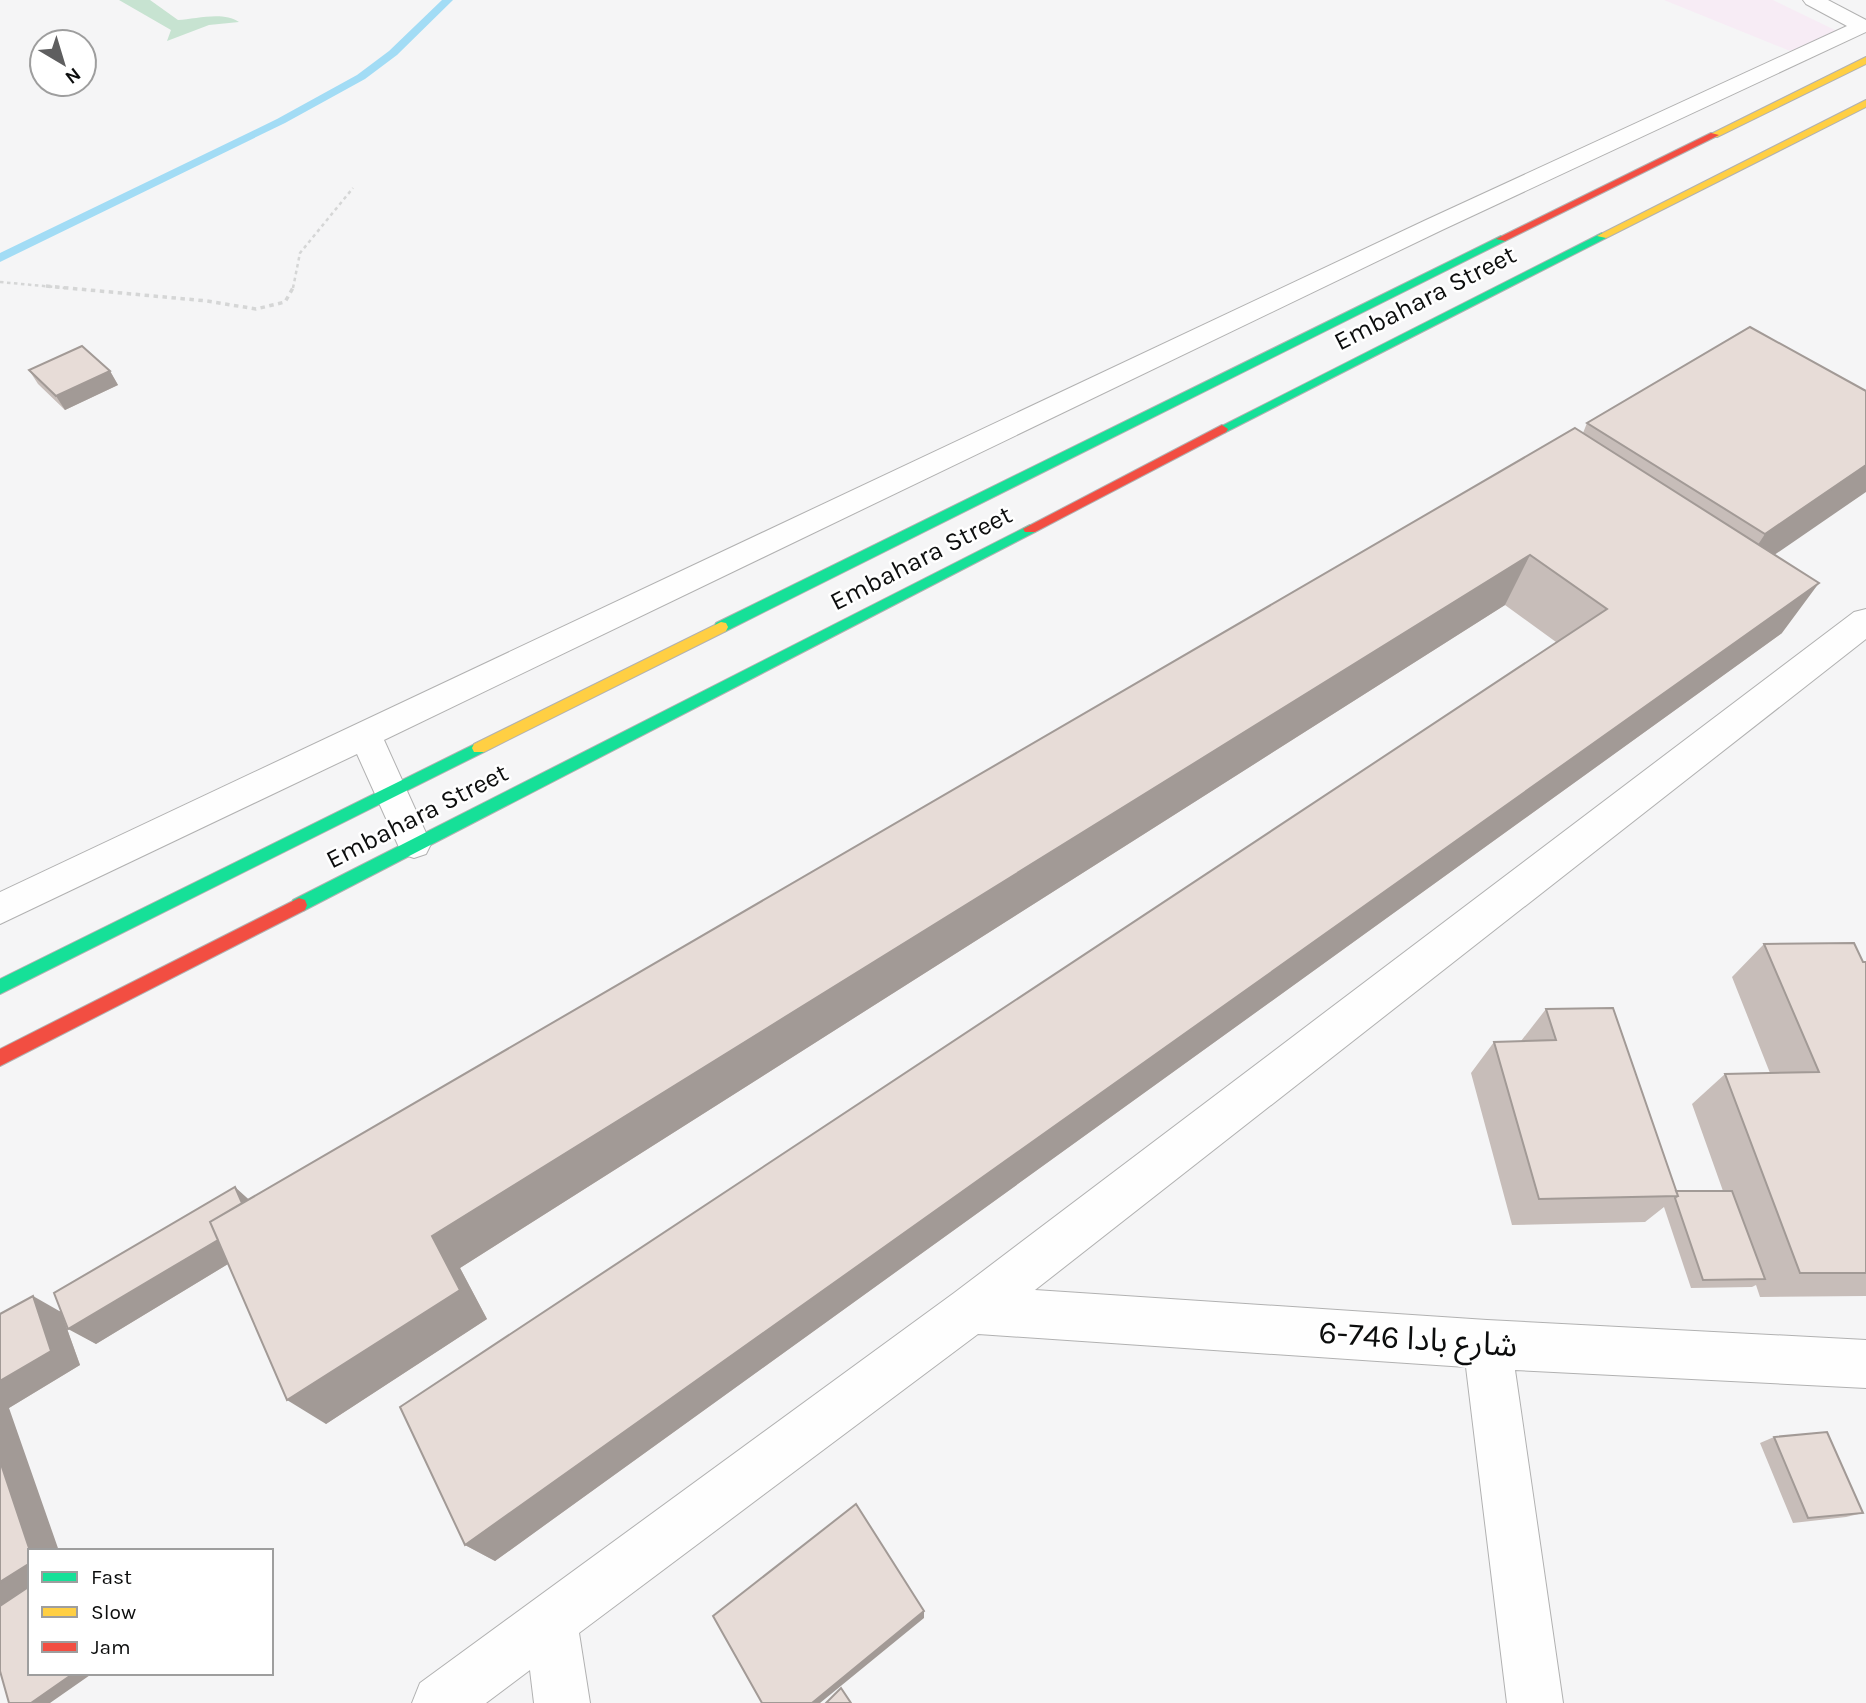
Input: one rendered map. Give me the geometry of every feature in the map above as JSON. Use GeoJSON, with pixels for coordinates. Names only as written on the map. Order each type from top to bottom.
{"type":"FeatureCollection","features":[{"type":"Feature","properties":{"kind":"main road","name":"Embahara Street"},"geometry":{"type":"LineString","coordinates":[[0,987],[389,791],[1866,60]]}},
{"type":"Feature","properties":{"kind":"main road","name":"Embahara Street"},"geometry":{"type":"LineString","coordinates":[[0,1058],[414,844],[806,646],[1304,387],[1866,103]]}},
{"type":"Feature","properties":{"kind":"street"},"geometry":{"type":"LineString","coordinates":[[440,1703],[971,1310],[1866,622]]}},
{"type":"Feature","properties":{"kind":"street","name":"شارع بادا 746-6"},"geometry":{"type":"LineString","coordinates":[[971,1310],[1487,1345],[1866,1364]]}},
{"type":"Feature","properties":{"kind":"street"},"geometry":{"type":"LineString","coordinates":[[1487,1345],[1535,1703]]}},
{"type":"Feature","properties":{"kind":"street"},"geometry":{"type":"LineString","coordinates":[[550,1620],[562,1703]]}},
{"type":"Feature","properties":{"kind":"lane"},"geometry":{"type":"LineString","coordinates":[[1812,0],[1865,27]]}},
{"type":"Feature","properties":{"kind":"lane"},"geometry":{"type":"LineString","coordinates":[[0,909],[1434,225],[1865,27]]}},
{"type":"Feature","properties":{"kind":"lane"},"geometry":{"type":"LineString","coordinates":[[365,734],[414,844]]}},
{"type":"Feature","properties":{"kind":"path"},"geometry":{"type":"LineString","coordinates":[[0,282],[207,301],[256,309],[272,307],[285,302],[295,284],[300,253],[353,188]]}},
{"type":"Feature","properties":{"kind":"shaded area"},"geometry":{"type":"Polygon","coordinates":[[[1664,0],[1773,0],[1837,31],[1795,53],[1664,0]]]}},
{"type":"Feature","properties":{"kind":"green space"},"geometry":{"type":"Polygon","coordinates":[[[119,0],[150,0],[178,20],[217,16],[239,22],[209,25],[167,41],[171,30],[119,0]]]}},
{"type":"Feature","properties":{"kind":"building"},"geometry":{"type":"Polygon","coordinates":[[[1750,327],[1866,391],[1866,465],[1765,534],[1587,423],[1750,327]]]}},
{"type":"Feature","properties":{"kind":"building"},"geometry":{"type":"Polygon","coordinates":[[[82,346],[110,371],[56,396],[29,370],[82,346]]]}},
{"type":"Feature","properties":{"kind":"building"},"geometry":{"type":"Polygon","coordinates":[[[1575,428],[1819,583],[465,1545],[400,1407],[1607,609],[1530,555],[432,1236],[460,1290],[287,1400],[210,1222],[1575,428]]]}},
{"type":"Feature","properties":{"kind":"building"},"geometry":{"type":"Polygon","coordinates":[[[1854,943],[1863,962],[1866,962],[1866,1273],[1800,1273],[1725,1074],[1819,1072],[1764,944],[1854,943]]]}},
{"type":"Feature","properties":{"kind":"building"},"geometry":{"type":"Polygon","coordinates":[[[1613,1008],[1678,1196],[1539,1199],[1494,1042],[1556,1040],[1546,1009],[1613,1008]]]}},
{"type":"Feature","properties":{"kind":"building"},"geometry":{"type":"Polygon","coordinates":[[[235,1187],[242,1203],[210,1222],[218,1240],[68,1329],[54,1293],[235,1187]]]}},
{"type":"Feature","properties":{"kind":"building"},"geometry":{"type":"Polygon","coordinates":[[[1676,1191],[1732,1191],[1765,1279],[1703,1280],[1675,1198],[1678,1196],[1676,1191]]]}},
{"type":"Feature","properties":{"kind":"building"},"geometry":{"type":"Polygon","coordinates":[[[33,1296],[51,1351],[0,1381],[0,1314],[33,1296]]]}},
{"type":"Feature","properties":{"kind":"building"},"geometry":{"type":"Polygon","coordinates":[[[1827,1432],[1863,1513],[1808,1518],[1774,1437],[1827,1432]]]}},
{"type":"Feature","properties":{"kind":"building"},"geometry":{"type":"Polygon","coordinates":[[[0,1461],[29,1549],[28,1564],[0,1582],[0,1461]]]}},
{"type":"Feature","properties":{"kind":"building"},"geometry":{"type":"Polygon","coordinates":[[[856,1504],[924,1611],[812,1703],[762,1703],[713,1616],[856,1504]]]}},
{"type":"Feature","properties":{"kind":"building"},"geometry":{"type":"Polygon","coordinates":[[[28,1587],[28,1675],[71,1675],[31,1703],[9,1703],[0,1671],[0,1606],[28,1587]]]}},
{"type":"Feature","properties":{"kind":"building"},"geometry":{"type":"Polygon","coordinates":[[[841,1688],[851,1703],[826,1703],[841,1688]]]}},
{"type":"Feature","properties":{"kind":"waterway"},"geometry":{"type":"LineString","coordinates":[[0,258],[281,121],[361,77],[393,53],[448,0]]}},
{"type":"Feature","properties":{"kind":"traffic: fast"},"geometry":{"type":"LineString","coordinates":[[1222,429],[1602,236]]}},
{"type":"Feature","properties":{"kind":"traffic: fast"},"geometry":{"type":"LineString","coordinates":[[721,627],[1501,239]]}},
{"type":"Feature","properties":{"kind":"traffic: fast"},"geometry":{"type":"LineString","coordinates":[[299,905],[1030,529]]}},
{"type":"Feature","properties":{"kind":"traffic: fast"},"geometry":{"type":"LineString","coordinates":[[0,987],[479,748]]}},
{"type":"Feature","properties":{"kind":"traffic: slow"},"geometry":{"type":"LineString","coordinates":[[1714,135],[1866,60]]}},
{"type":"Feature","properties":{"kind":"traffic: slow"},"geometry":{"type":"LineString","coordinates":[[1602,236],[1866,103]]}},
{"type":"Feature","properties":{"kind":"traffic: slow"},"geometry":{"type":"LineString","coordinates":[[479,748],[721,627]]}},
{"type":"Feature","properties":{"kind":"traffic: jam"},"geometry":{"type":"LineString","coordinates":[[1501,239],[1714,135]]}},
{"type":"Feature","properties":{"kind":"traffic: jam"},"geometry":{"type":"LineString","coordinates":[[1030,529],[1222,429]]}},
{"type":"Feature","properties":{"kind":"traffic: jam"},"geometry":{"type":"LineString","coordinates":[[0,1058],[299,905]]}}]}
